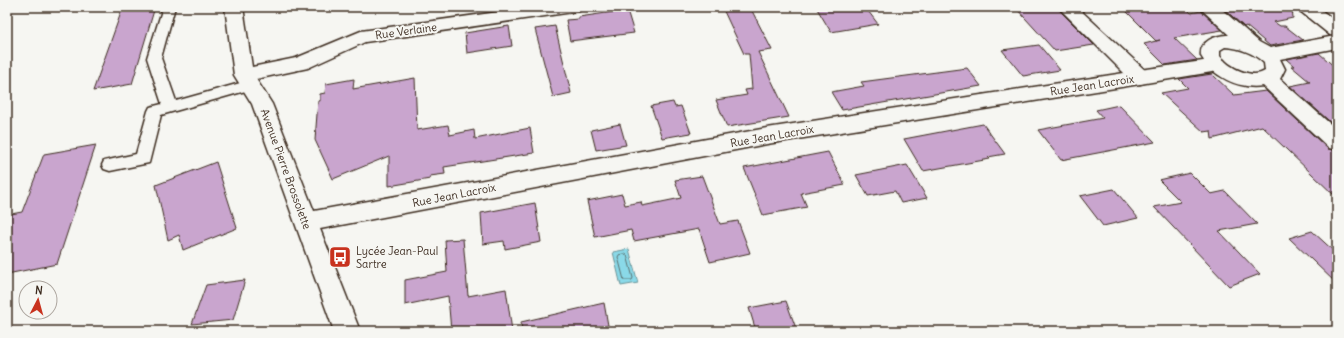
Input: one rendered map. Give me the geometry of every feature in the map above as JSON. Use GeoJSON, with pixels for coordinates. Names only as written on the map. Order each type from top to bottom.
{"type":"FeatureCollection","features":[{"type":"Feature","properties":{"kind":"street","name":"Avenue Pierre Brossolette"},"geometry":{"type":"LineString","coordinates":[[234,7],[248,80],[262,104],[347,331]]}},
{"type":"Feature","properties":{"kind":"street","name":"Rue Verlaine"},"geometry":{"type":"LineString","coordinates":[[248,80],[301,63],[362,37],[573,7]]}},
{"type":"Feature","properties":{"kind":"street","name":"Rue Jean Lacroix"},"geometry":{"type":"LineString","coordinates":[[1067,7],[1140,77]]}},
{"type":"Feature","properties":{"kind":"street"},"geometry":{"type":"LineString","coordinates":[[1208,7],[1260,51],[1276,66],[1276,72],[1273,76],[1267,79],[1247,79],[1225,71],[1217,65],[1209,53],[1210,47],[1215,43],[1232,41],[1260,51],[1337,42]]}},
{"type":"Feature","properties":{"kind":"street"},"geometry":{"type":"LineString","coordinates":[[1306,7],[1337,31]]}},
{"type":"Feature","properties":{"kind":"street"},"geometry":{"type":"LineString","coordinates":[[1140,77],[1217,65]]}},
{"type":"Feature","properties":{"kind":"street","name":"Rue Jean Lacroix"},"geometry":{"type":"LineString","coordinates":[[306,222],[767,136],[1140,77]]}},
{"type":"Feature","properties":{"kind":"street"},"geometry":{"type":"LineString","coordinates":[[1267,79],[1337,142]]}},
{"type":"Feature","properties":{"kind":"lane"},"geometry":{"type":"LineString","coordinates":[[169,7],[154,58],[172,108]]}},
{"type":"Feature","properties":{"kind":"lane"},"geometry":{"type":"LineString","coordinates":[[110,165],[143,159],[155,111],[172,108],[248,80]]}},
{"type":"Feature","properties":{"kind":"water"},"geometry":{"type":"Polygon","coordinates":[[[629,249],[638,283],[621,286],[613,252],[629,249]]]}},
{"type":"Feature","properties":{"kind":"building"},"geometry":{"type":"Polygon","coordinates":[[[123,7],[155,7],[132,84],[93,91],[123,7]]]}},
{"type":"Feature","properties":{"kind":"building"},"geometry":{"type":"Polygon","coordinates":[[[722,7],[750,7],[772,50],[758,52],[789,117],[727,127],[716,100],[747,95],[745,90],[752,89],[749,54],[744,54],[722,7]]]}},
{"type":"Feature","properties":{"kind":"building"},"geometry":{"type":"Polygon","coordinates":[[[816,7],[865,7],[878,24],[831,32],[816,7]]]}},
{"type":"Feature","properties":{"kind":"building"},"geometry":{"type":"Polygon","coordinates":[[[1015,7],[1056,7],[1094,45],[1055,51],[1015,7]]]}},
{"type":"Feature","properties":{"kind":"building"},"geometry":{"type":"Polygon","coordinates":[[[1122,7],[1185,7],[1191,13],[1201,11],[1222,30],[1174,38],[1197,60],[1165,65],[1144,44],[1156,41],[1122,7]]]}},
{"type":"Feature","properties":{"kind":"building"},"geometry":{"type":"Polygon","coordinates":[[[1222,7],[1292,7],[1293,18],[1274,22],[1280,26],[1285,26],[1303,40],[1270,46],[1246,26],[1244,27],[1222,7]]]}},
{"type":"Feature","properties":{"kind":"building"},"geometry":{"type":"Polygon","coordinates":[[[627,10],[634,33],[570,41],[566,20],[627,10]]]}},
{"type":"Feature","properties":{"kind":"building"},"geometry":{"type":"Polygon","coordinates":[[[509,26],[512,46],[467,53],[465,33],[509,26]]]}},
{"type":"Feature","properties":{"kind":"building"},"geometry":{"type":"Polygon","coordinates":[[[555,26],[571,93],[553,97],[535,29],[555,26]]]}},
{"type":"Feature","properties":{"kind":"building"},"geometry":{"type":"Polygon","coordinates":[[[1039,45],[1060,70],[1023,76],[1002,50],[1039,45]]]}},
{"type":"Feature","properties":{"kind":"building"},"geometry":{"type":"Polygon","coordinates":[[[1319,53],[1337,69],[1337,128],[1290,86],[1310,82],[1291,66],[1294,66],[1286,59],[1319,53]]]}},
{"type":"Feature","properties":{"kind":"building"},"geometry":{"type":"Polygon","coordinates":[[[967,68],[981,86],[842,110],[831,92],[864,86],[861,82],[967,68]]]}},
{"type":"Feature","properties":{"kind":"building"},"geometry":{"type":"Polygon","coordinates":[[[1212,74],[1234,95],[1266,91],[1328,149],[1337,151],[1337,198],[1262,126],[1212,139],[1211,131],[1204,132],[1161,93],[1188,88],[1179,79],[1212,74]]]}},
{"type":"Feature","properties":{"kind":"building"},"geometry":{"type":"Polygon","coordinates":[[[415,78],[417,130],[448,125],[450,135],[474,130],[475,139],[530,128],[534,153],[444,167],[445,174],[430,176],[430,179],[389,186],[389,156],[333,179],[315,140],[318,101],[320,101],[320,94],[325,93],[326,84],[354,79],[353,89],[415,78]]]}},
{"type":"Feature","properties":{"kind":"building"},"geometry":{"type":"Polygon","coordinates":[[[673,102],[675,107],[681,106],[691,133],[662,138],[651,106],[673,102]]]}},
{"type":"Feature","properties":{"kind":"building"},"geometry":{"type":"Polygon","coordinates":[[[1119,105],[1155,142],[1061,160],[1038,130],[1103,118],[1096,110],[1119,105]]]}},
{"type":"Feature","properties":{"kind":"building"},"geometry":{"type":"Polygon","coordinates":[[[620,124],[626,145],[596,150],[591,130],[620,124]]]}},
{"type":"Feature","properties":{"kind":"building"},"geometry":{"type":"Polygon","coordinates":[[[983,124],[1005,154],[988,157],[990,159],[923,171],[904,139],[983,124]]]}},
{"type":"Feature","properties":{"kind":"building"},"geometry":{"type":"Polygon","coordinates":[[[96,145],[57,264],[7,274],[7,224],[11,214],[22,212],[44,154],[96,145]]]}},
{"type":"Feature","properties":{"kind":"building"},"geometry":{"type":"Polygon","coordinates":[[[828,152],[845,185],[801,193],[807,207],[763,215],[744,168],[828,152]]]}},
{"type":"Feature","properties":{"kind":"building"},"geometry":{"type":"Polygon","coordinates":[[[216,162],[237,228],[183,250],[179,235],[168,240],[156,185],[216,162]]]}},
{"type":"Feature","properties":{"kind":"building"},"geometry":{"type":"Polygon","coordinates":[[[907,165],[927,198],[901,203],[895,191],[868,196],[856,175],[907,165]]]}},
{"type":"Feature","properties":{"kind":"building"},"geometry":{"type":"Polygon","coordinates":[[[1190,173],[1211,194],[1225,191],[1257,224],[1219,231],[1260,274],[1229,286],[1154,207],[1181,202],[1159,180],[1190,173]]]}},
{"type":"Feature","properties":{"kind":"building"},"geometry":{"type":"Polygon","coordinates":[[[702,176],[720,224],[738,221],[750,253],[710,262],[699,229],[634,241],[631,230],[595,237],[587,201],[622,194],[625,205],[641,202],[642,206],[681,198],[675,180],[702,176]]]}},
{"type":"Feature","properties":{"kind":"building"},"geometry":{"type":"Polygon","coordinates":[[[1114,189],[1138,218],[1103,226],[1080,196],[1114,189]]]}},
{"type":"Feature","properties":{"kind":"building"},"geometry":{"type":"Polygon","coordinates":[[[535,203],[541,242],[505,249],[504,241],[483,244],[481,213],[535,203]]]}},
{"type":"Feature","properties":{"kind":"building"},"geometry":{"type":"Polygon","coordinates":[[[1312,231],[1337,254],[1337,284],[1289,238],[1312,231]]]}},
{"type":"Feature","properties":{"kind":"building"},"geometry":{"type":"Polygon","coordinates":[[[463,239],[468,296],[506,289],[512,331],[451,331],[448,296],[405,305],[405,280],[447,272],[445,240],[463,239]]]}},
{"type":"Feature","properties":{"kind":"building"},"geometry":{"type":"Polygon","coordinates":[[[245,280],[233,320],[192,324],[206,285],[245,280]]]}},
{"type":"Feature","properties":{"kind":"building"},"geometry":{"type":"Polygon","coordinates":[[[786,301],[797,331],[756,331],[749,308],[786,301]]]}},
{"type":"Feature","properties":{"kind":"building"},"geometry":{"type":"Polygon","coordinates":[[[604,303],[609,331],[522,331],[521,322],[604,303]]]}},
{"type":"Feature","properties":{"kind":"place","name":"Lycée Jean-Paul Sartre"},"geometry":{"type":"Point","coordinates":[340,257]}}]}
